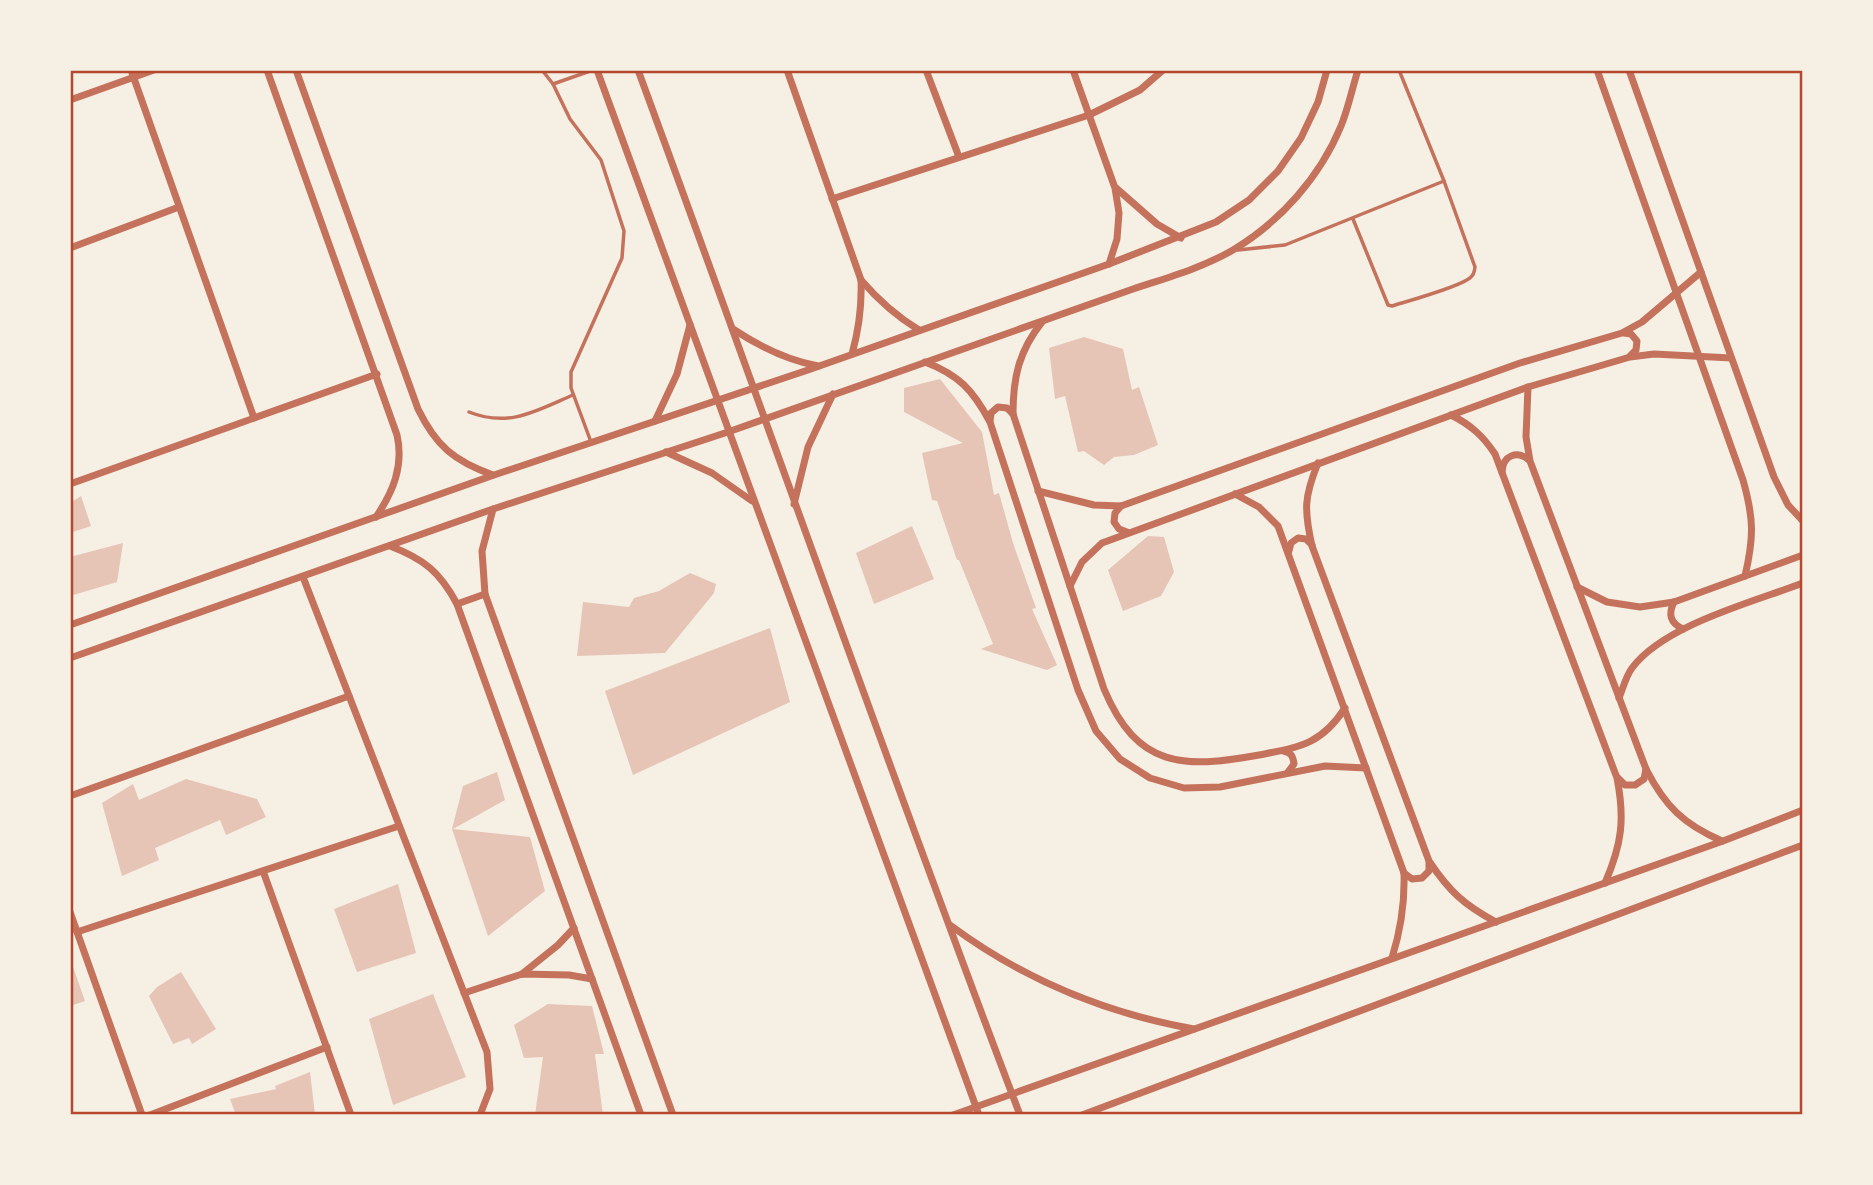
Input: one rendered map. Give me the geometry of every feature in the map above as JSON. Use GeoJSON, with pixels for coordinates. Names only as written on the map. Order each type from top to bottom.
{"type":"FeatureCollection","features":[{"type":"Feature","properties":{"kind":"street"},"geometry":{"type":"LineString","coordinates":[[70,100],[132,74],[154,70]]}},
{"type":"Feature","properties":{"kind":"street"},"geometry":{"type":"LineString","coordinates":[[267,70],[377,374],[399,446],[398,472],[390,497],[375,518]]}},
{"type":"Feature","properties":{"kind":"street"},"geometry":{"type":"LineString","coordinates":[[296,70],[418,409],[430,432],[447,452],[469,466],[494,475]]}},
{"type":"Feature","properties":{"kind":"street"},"geometry":{"type":"LineString","coordinates":[[595,70],[978,1111]]}},
{"type":"Feature","properties":{"kind":"street"},"geometry":{"type":"LineString","coordinates":[[638,70],[794,504],[1020,1115]]}},
{"type":"Feature","properties":{"kind":"street"},"geometry":{"type":"LineString","coordinates":[[787,70],[861,280],[859,330],[852,354]]}},
{"type":"Feature","properties":{"kind":"street"},"geometry":{"type":"LineString","coordinates":[[926,70],[959,157]]}},
{"type":"Feature","properties":{"kind":"street"},"geometry":{"type":"LineString","coordinates":[[1073,70],[1115,188],[1119,214],[1117,239],[1109,264]]}},
{"type":"Feature","properties":{"kind":"street"},"geometry":{"type":"LineString","coordinates":[[832,199],[1090,115],[1140,90],[1163,70]]}},
{"type":"Feature","properties":{"kind":"street"},"geometry":{"type":"LineString","coordinates":[[70,625],[494,475],[718,402],[1181,238],[1216,222],[1249,200],[1278,171],[1301,138],[1318,102],[1327,70]]}},
{"type":"Feature","properties":{"kind":"street"},"geometry":{"type":"LineString","coordinates":[[70,658],[493,509],[728,432],[1195,267],[1232,250],[1269,225],[1298,196],[1322,163],[1341,126],[1358,70]]}},
{"type":"Feature","properties":{"kind":"street"},"geometry":{"type":"LineString","coordinates":[[1597,70],[1743,480],[1752,512],[1753,544],[1745,576]]}},
{"type":"Feature","properties":{"kind":"street"},"geometry":{"type":"LineString","coordinates":[[1629,70],[1774,477],[1788,505],[1803,521]]}},
{"type":"Feature","properties":{"kind":"street"},"geometry":{"type":"LineString","coordinates":[[132,74],[254,418]]}},
{"type":"Feature","properties":{"kind":"street"},"geometry":{"type":"LineString","coordinates":[[1115,188],[1157,224],[1181,238]]}},
{"type":"Feature","properties":{"kind":"street"},"geometry":{"type":"LineString","coordinates":[[70,248],[179,207]]}},
{"type":"Feature","properties":{"kind":"street"},"geometry":{"type":"LineString","coordinates":[[1038,491],[1094,505],[1121,506],[1520,363],[1622,333],[1642,322],[1701,272]]}},
{"type":"Feature","properties":{"kind":"street"},"geometry":{"type":"LineString","coordinates":[[861,280],[889,309],[919,330]]}},
{"type":"Feature","properties":{"kind":"street"},"geometry":{"type":"LineString","coordinates":[[1042,321],[1028,339],[1018,364],[1013,391],[1013,414],[1104,689],[1116,716],[1135,739],[1160,755],[1188,763],[1218,763],[1301,747],[1319,738],[1334,725],[1345,708]]}},
{"type":"Feature","properties":{"kind":"street"},"geometry":{"type":"LineString","coordinates":[[655,421],[677,374],[690,325]]}},
{"type":"Feature","properties":{"kind":"street"},"geometry":{"type":"LineString","coordinates":[[733,329],[780,356],[818,366]]}},
{"type":"Feature","properties":{"kind":"street"},"geometry":{"type":"LineString","coordinates":[[1622,333],[1631,334],[1637,341],[1636,350],[1630,357]]}},
{"type":"Feature","properties":{"kind":"street"},"geometry":{"type":"LineString","coordinates":[[1070,586],[1082,562],[1102,543],[1528,387],[1630,357],[1654,354],[1731,358]]}},
{"type":"Feature","properties":{"kind":"street"},"geometry":{"type":"LineString","coordinates":[[925,362],[945,370],[964,383],[979,401],[990,422],[1078,690],[1096,731],[1120,759],[1150,778],[1184,788],[1220,787],[1325,766],[1366,768]]}},
{"type":"Feature","properties":{"kind":"street"},"geometry":{"type":"LineString","coordinates":[[70,484],[377,374]]}},
{"type":"Feature","properties":{"kind":"street"},"geometry":{"type":"LineString","coordinates":[[1528,387],[1526,436],[1530,461],[1646,769],[1659,793],[1676,814],[1698,830],[1723,841]]}},
{"type":"Feature","properties":{"kind":"street"},"geometry":{"type":"LineString","coordinates":[[794,504],[808,447],[833,394]]}},
{"type":"Feature","properties":{"kind":"street"},"geometry":{"type":"LineString","coordinates":[[990,422],[991,413],[998,407],[1007,408],[1013,414]]}},
{"type":"Feature","properties":{"kind":"street"},"geometry":{"type":"LineString","coordinates":[[1451,415],[1469,424],[1484,438],[1495,454],[1617,778],[1622,804],[1622,831],[1616,858],[1605,883]]}},
{"type":"Feature","properties":{"kind":"street"},"geometry":{"type":"LineString","coordinates":[[665,452],[712,473],[754,502]]}},
{"type":"Feature","properties":{"kind":"street"},"geometry":{"type":"LineString","coordinates":[[1502,473],[1502,464],[1507,457],[1524,455],[1530,461]]}},
{"type":"Feature","properties":{"kind":"street"},"geometry":{"type":"LineString","coordinates":[[1318,463],[1308,490],[1306,518],[1312,546],[1429,861],[1446,887],[1469,908],[1496,922]]}},
{"type":"Feature","properties":{"kind":"street"},"geometry":{"type":"LineString","coordinates":[[1235,494],[1259,507],[1278,526],[1404,873],[1405,902],[1401,931],[1392,958]]}},
{"type":"Feature","properties":{"kind":"street"},"geometry":{"type":"LineString","coordinates":[[1121,506],[1115,513],[1114,522],[1119,529],[1128,532]]}},
{"type":"Feature","properties":{"kind":"street"},"geometry":{"type":"LineString","coordinates":[[493,509],[482,551],[485,594],[673,1115]]}},
{"type":"Feature","properties":{"kind":"street"},"geometry":{"type":"LineString","coordinates":[[1289,551],[1291,543],[1298,538],[1307,539],[1312,546]]}},
{"type":"Feature","properties":{"kind":"street"},"geometry":{"type":"LineString","coordinates":[[390,546],[412,554],[431,567],[446,584],[457,604],[641,1115]]}},
{"type":"Feature","properties":{"kind":"street"},"geometry":{"type":"LineString","coordinates":[[1577,587],[1607,602],[1640,607],[1674,602],[1803,555]]}},
{"type":"Feature","properties":{"kind":"street"},"geometry":{"type":"LineString","coordinates":[[303,577],[487,1052],[490,1089],[480,1115]]}},
{"type":"Feature","properties":{"kind":"street"},"geometry":{"type":"LineString","coordinates":[[1619,698],[1631,669],[1654,645],[1683,629],[1803,583]]}},
{"type":"Feature","properties":{"kind":"street"},"geometry":{"type":"LineString","coordinates":[[457,604],[485,594]]}},
{"type":"Feature","properties":{"kind":"street"},"geometry":{"type":"LineString","coordinates":[[1674,602],[1670,618],[1675,625],[1683,629]]}},
{"type":"Feature","properties":{"kind":"street"},"geometry":{"type":"LineString","coordinates":[[70,796],[349,696]]}},
{"type":"Feature","properties":{"kind":"street"},"geometry":{"type":"LineString","coordinates":[[1281,751],[1288,752],[1293,757],[1294,764],[1291,770],[1284,774]]}},
{"type":"Feature","properties":{"kind":"street"},"geometry":{"type":"LineString","coordinates":[[1617,778],[1625,785],[1635,785],[1644,779],[1646,769]]}},
{"type":"Feature","properties":{"kind":"street"},"geometry":{"type":"LineString","coordinates":[[953,1115],[978,1111],[1012,1094],[1723,841],[1803,810]]}},
{"type":"Feature","properties":{"kind":"street"},"geometry":{"type":"LineString","coordinates":[[77,932],[399,826]]}},
{"type":"Feature","properties":{"kind":"street"},"geometry":{"type":"LineString","coordinates":[[1082,1115],[1803,845]]}},
{"type":"Feature","properties":{"kind":"street"},"geometry":{"type":"LineString","coordinates":[[1404,873],[1412,879],[1422,878],[1429,871],[1429,861]]}},
{"type":"Feature","properties":{"kind":"street"},"geometry":{"type":"LineString","coordinates":[[263,871],[351,1115]]}},
{"type":"Feature","properties":{"kind":"street"},"geometry":{"type":"LineString","coordinates":[[70,912],[142,1115]]}},
{"type":"Feature","properties":{"kind":"street"},"geometry":{"type":"LineString","coordinates":[[949,924],[1015,968],[1069,994],[1136,1017],[1195,1029]]}},
{"type":"Feature","properties":{"kind":"street"},"geometry":{"type":"LineString","coordinates":[[522,974],[574,928]]}},
{"type":"Feature","properties":{"kind":"street"},"geometry":{"type":"LineString","coordinates":[[464,993],[522,974],[569,975],[592,979]]}},
{"type":"Feature","properties":{"kind":"street"},"geometry":{"type":"LineString","coordinates":[[150,1115],[327,1047]]}},
{"type":"Feature","properties":{"kind":"lane"},"geometry":{"type":"LineString","coordinates":[[542,70],[570,119],[601,160],[624,231],[622,258],[571,372],[573,395],[592,442]]}},
{"type":"Feature","properties":{"kind":"lane"},"geometry":{"type":"LineString","coordinates":[[552,84],[595,70]]}},
{"type":"Feature","properties":{"kind":"lane"},"geometry":{"type":"LineString","coordinates":[[1353,219],[1388,305],[1392,306],[1470,279],[1474,274],[1475,267],[1444,181],[1399,70]]}},
{"type":"Feature","properties":{"kind":"lane"},"geometry":{"type":"LineString","coordinates":[[1232,250],[1285,245],[1444,181]]}},
{"type":"Feature","properties":{"kind":"lane"},"geometry":{"type":"LineString","coordinates":[[469,412],[499,420],[515,418],[573,395]]}},
{"type":"Feature","properties":{"kind":"building"},"geometry":{"type":"Polygon","coordinates":[[[1084,337],[1123,349],[1132,390],[1139,387],[1158,445],[1134,455],[1114,457],[1104,465],[1084,451],[1078,452],[1065,396],[1055,399],[1049,348],[1084,337]]]}},
{"type":"Feature","properties":{"kind":"building"},"geometry":{"type":"Polygon","coordinates":[[[940,379],[982,432],[994,495],[999,493],[1036,608],[1032,609],[1057,665],[1047,670],[981,649],[993,644],[957,560],[937,501],[932,500],[922,453],[963,443],[904,412],[904,388],[940,379]]]}},
{"type":"Feature","properties":{"kind":"building"},"geometry":{"type":"Polygon","coordinates":[[[81,496],[91,526],[70,533],[70,503],[81,496]]]}},
{"type":"Feature","properties":{"kind":"building"},"geometry":{"type":"Polygon","coordinates":[[[912,526],[934,579],[874,604],[856,553],[912,526]]]}},
{"type":"Feature","properties":{"kind":"building"},"geometry":{"type":"Polygon","coordinates":[[[1148,536],[1164,537],[1174,572],[1161,596],[1123,611],[1108,570],[1148,536]]]}},
{"type":"Feature","properties":{"kind":"building"},"geometry":{"type":"Polygon","coordinates":[[[123,543],[117,582],[70,596],[70,557],[123,543]]]}},
{"type":"Feature","properties":{"kind":"building"},"geometry":{"type":"Polygon","coordinates":[[[690,573],[716,584],[714,593],[665,653],[577,656],[583,602],[629,607],[634,598],[659,591],[690,573]]]}},
{"type":"Feature","properties":{"kind":"building"},"geometry":{"type":"Polygon","coordinates":[[[770,628],[790,702],[633,775],[605,691],[770,628]]]}},
{"type":"Feature","properties":{"kind":"building"},"geometry":{"type":"Polygon","coordinates":[[[497,772],[505,800],[453,829],[530,837],[545,891],[488,936],[452,829],[463,786],[497,772]]]}},
{"type":"Feature","properties":{"kind":"building"},"geometry":{"type":"Polygon","coordinates":[[[186,779],[257,799],[266,817],[226,835],[220,820],[155,848],[159,860],[122,876],[102,803],[133,784],[139,800],[186,779]]]}},
{"type":"Feature","properties":{"kind":"building"},"geometry":{"type":"Polygon","coordinates":[[[398,884],[416,953],[357,972],[334,909],[398,884]]]}},
{"type":"Feature","properties":{"kind":"building"},"geometry":{"type":"Polygon","coordinates":[[[70,964],[85,1001],[70,1006],[70,964]]]}},
{"type":"Feature","properties":{"kind":"building"},"geometry":{"type":"Polygon","coordinates":[[[181,972],[216,1029],[192,1044],[189,1038],[173,1044],[149,996],[157,987],[181,972]]]}},
{"type":"Feature","properties":{"kind":"building"},"geometry":{"type":"Polygon","coordinates":[[[433,994],[466,1077],[393,1105],[369,1019],[433,994]]]}},
{"type":"Feature","properties":{"kind":"building"},"geometry":{"type":"Polygon","coordinates":[[[548,1004],[592,1006],[604,1054],[595,1054],[603,1115],[535,1115],[543,1057],[524,1058],[514,1025],[548,1004]]]}},
{"type":"Feature","properties":{"kind":"building"},"geometry":{"type":"Polygon","coordinates":[[[310,1072],[315,1115],[236,1115],[230,1099],[276,1089],[275,1086],[310,1072]]]}}]}
